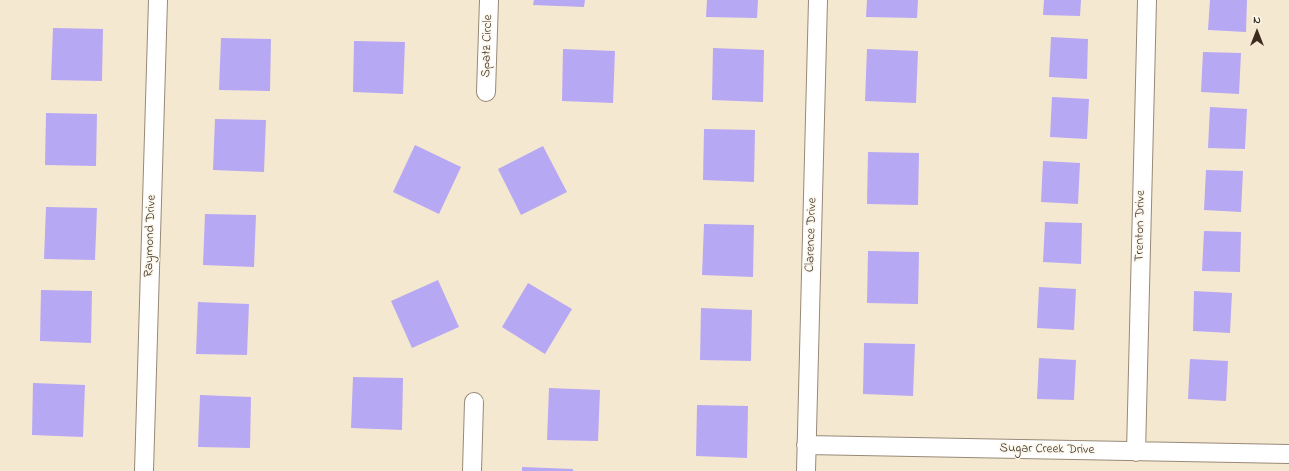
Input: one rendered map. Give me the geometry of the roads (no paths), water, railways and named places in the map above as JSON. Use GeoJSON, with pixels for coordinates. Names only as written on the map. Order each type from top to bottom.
{"type":"FeatureCollection","features":[{"type":"Feature","properties":{"kind":"street","name":"Raymond Drive"},"geometry":{"type":"LineString","coordinates":[[144,471],[158,0]]}},
{"type":"Feature","properties":{"kind":"street","name":"Spatz Circle"},"geometry":{"type":"LineString","coordinates":[[486,92],[489,0]]}},
{"type":"Feature","properties":{"kind":"street","name":"Clarence Drive"},"geometry":{"type":"LineString","coordinates":[[806,471],[818,0]]}},
{"type":"Feature","properties":{"kind":"street","name":"Trenton Drive"},"geometry":{"type":"LineString","coordinates":[[1136,452],[1147,0]]}},
{"type":"Feature","properties":{"kind":"street"},"geometry":{"type":"LineString","coordinates":[[472,471],[474,402]]}},
{"type":"Feature","properties":{"kind":"street","name":"Sugar Creek Drive"},"geometry":{"type":"LineString","coordinates":[[806,445],[1289,454]]}}]}
